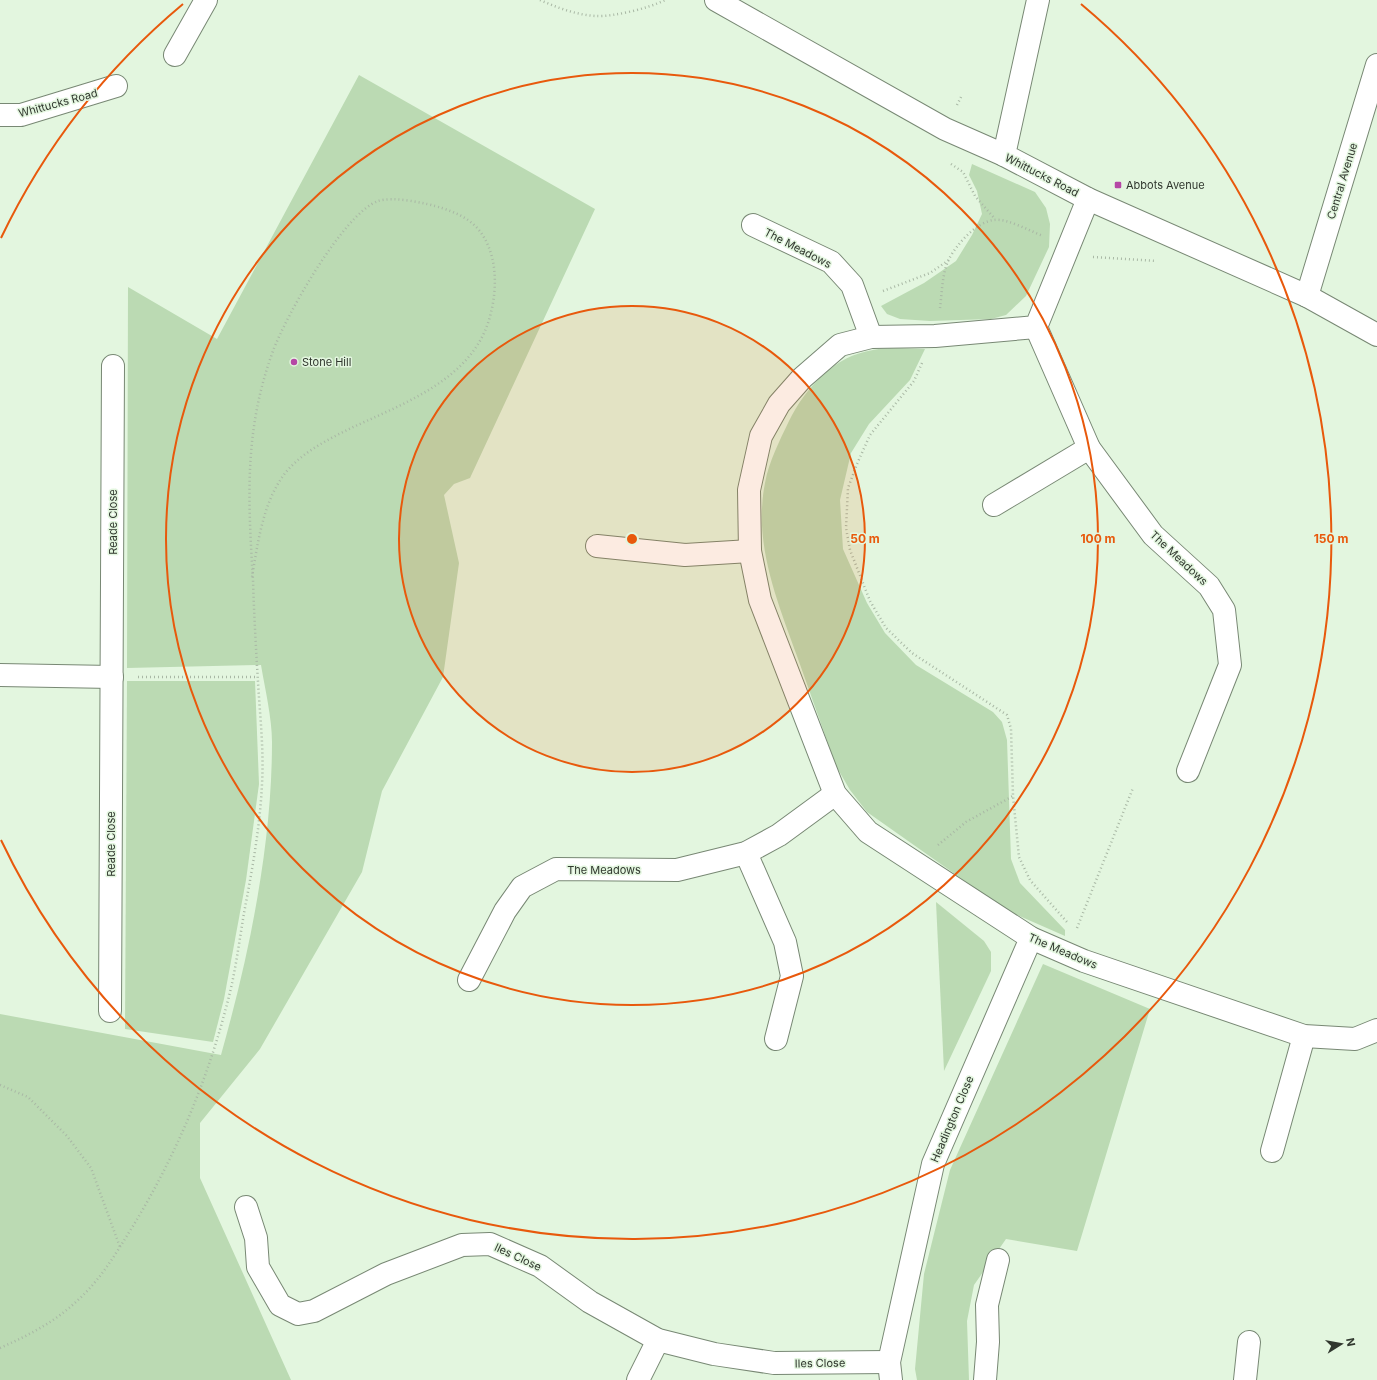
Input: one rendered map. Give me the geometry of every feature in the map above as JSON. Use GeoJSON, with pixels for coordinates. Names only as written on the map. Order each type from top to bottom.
{"type":"FeatureCollection","features":[{"type":"Feature","properties":{"kind":"street"},"geometry":{"type":"LineString","coordinates":[[175,55],[206,0]]}},
{"type":"Feature","properties":{"kind":"street","name":"Whittucks Road"},"geometry":{"type":"LineString","coordinates":[[716,0],[945,130],[1004,155],[1088,199],[1307,296],[1377,335]]}},
{"type":"Feature","properties":{"kind":"street"},"geometry":{"type":"LineString","coordinates":[[1004,155],[1038,0]]}},
{"type":"Feature","properties":{"kind":"street","name":"Central Avenue"},"geometry":{"type":"LineString","coordinates":[[1307,296],[1368,127],[1377,65]]}},
{"type":"Feature","properties":{"kind":"street","name":"Whittucks Road"},"geometry":{"type":"LineString","coordinates":[[0,116],[21,115],[116,86]]}},
{"type":"Feature","properties":{"kind":"street"},"geometry":{"type":"LineString","coordinates":[[1036,327],[1088,199]]}},
{"type":"Feature","properties":{"kind":"street","name":"The Meadows"},"geometry":{"type":"LineString","coordinates":[[753,225],[831,262],[852,285],[871,337]]}},
{"type":"Feature","properties":{"kind":"street","name":"The Meadows"},"geometry":{"type":"LineString","coordinates":[[1188,771],[1230,665],[1224,610],[1209,586],[1153,535],[1089,448],[1036,327],[935,336],[871,337],[840,345],[802,378],[779,404],[761,436],[749,490],[750,551],[760,600],[835,794],[868,832],[1031,938],[1084,962],[1304,1036],[1355,1039],[1377,1030]]}},
{"type":"Feature","properties":{"kind":"street","name":"Reade Close"},"geometry":{"type":"LineString","coordinates":[[110,1011],[113,366]]}},
{"type":"Feature","properties":{"kind":"street"},"geometry":{"type":"LineString","coordinates":[[994,505],[1089,448]]}},
{"type":"Feature","properties":{"kind":"street"},"geometry":{"type":"LineString","coordinates":[[597,546],[686,555],[750,551]]}},
{"type":"Feature","properties":{"kind":"street"},"geometry":{"type":"LineString","coordinates":[[0,675],[112,677]]}},
{"type":"Feature","properties":{"kind":"street","name":"The Meadows"},"geometry":{"type":"LineString","coordinates":[[469,980],[505,911],[522,887],[556,869],[677,870],[746,853],[779,835],[835,794]]}},
{"type":"Feature","properties":{"kind":"street"},"geometry":{"type":"LineString","coordinates":[[746,853],[785,942],[792,976],[776,1039]]}},
{"type":"Feature","properties":{"kind":"street","name":"Headington Close"},"geometry":{"type":"LineString","coordinates":[[890,1371],[933,1164],[1031,938]]}},
{"type":"Feature","properties":{"kind":"street"},"geometry":{"type":"LineString","coordinates":[[1272,1151],[1304,1036]]}},
{"type":"Feature","properties":{"kind":"street","name":"Iles Close"},"geometry":{"type":"LineString","coordinates":[[246,1207],[256,1238],[258,1267],[280,1305],[298,1314],[314,1311],[386,1274],[462,1245],[490,1244],[540,1266],[590,1302],[658,1340],[714,1354],[774,1363],[890,1371]]}},
{"type":"Feature","properties":{"kind":"street"},"geometry":{"type":"LineString","coordinates":[[985,1380],[988,1342],[987,1306],[998,1260]]}},
{"type":"Feature","properties":{"kind":"street"},"geometry":{"type":"LineString","coordinates":[[638,1380],[658,1340]]}},
{"type":"Feature","properties":{"kind":"street"},"geometry":{"type":"LineString","coordinates":[[1246,1380],[1249,1342]]}},
{"type":"Feature","properties":{"kind":"path"},"geometry":{"type":"LineString","coordinates":[[540,0],[562,10],[597,16],[654,6],[665,0]]}},
{"type":"Feature","properties":{"kind":"path"},"geometry":{"type":"LineString","coordinates":[[0,1348],[39,1331],[78,1300],[108,1268],[151,1196],[191,1114],[228,1002],[251,875],[262,785],[261,725],[252,577],[248,503],[250,446],[261,393],[272,353],[288,316],[316,271],[348,227],[365,209],[381,200],[403,200],[433,206],[462,215],[476,225],[489,246],[495,270],[493,305],[486,329],[473,353],[463,365],[438,384],[420,395],[323,442],[288,470],[278,486],[259,532],[252,577]]}},
{"type":"Feature","properties":{"kind":"path"},"geometry":{"type":"LineString","coordinates":[[858,301],[930,273],[949,260]]}},
{"type":"Feature","properties":{"kind":"path"},"geometry":{"type":"LineString","coordinates":[[112,677],[258,677]]}},
{"type":"Feature","properties":{"kind":"path"},"geometry":{"type":"LineString","coordinates":[[1076,932],[1133,788]]}},
{"type":"Feature","properties":{"kind":"path"},"geometry":{"type":"LineString","coordinates":[[921,867],[933,849],[966,822],[1013,796]]}},
{"type":"Feature","properties":{"kind":"path"},"geometry":{"type":"LineString","coordinates":[[0,1085],[28,1097],[67,1136],[90,1168],[120,1247]]}},
{"type":"Feature","properties":{"kind":"green space"},"geometry":{"type":"Polygon","coordinates":[[[359,75],[595,209],[470,478],[454,484],[444,495],[459,563],[443,677],[382,791],[362,872],[260,1049],[200,1123],[200,1178],[291,1380],[0,1380],[0,1014],[221,1055],[241,979],[257,900],[268,821],[272,733],[270,713],[261,665],[127,668],[128,287],[217,339],[359,75]]]}},
{"type":"Feature","properties":{"kind":"green space"},"geometry":{"type":"Polygon","coordinates":[[[972,164],[1035,192],[1046,208],[1050,224],[1049,247],[1026,296],[1006,315],[991,319],[930,321],[900,319],[887,314],[881,306],[924,283],[956,261],[972,235],[982,214],[977,191],[969,175],[972,164]]]}},
{"type":"Feature","properties":{"kind":"green space"},"geometry":{"type":"Polygon","coordinates":[[[899,348],[925,349],[910,380],[869,424],[851,453],[840,500],[843,549],[867,603],[885,633],[916,665],[993,712],[1002,722],[1007,740],[1011,859],[1020,883],[1065,930],[1065,936],[1006,910],[867,812],[850,790],[836,766],[782,614],[769,571],[762,527],[762,505],[765,483],[769,467],[779,443],[789,421],[804,396],[823,375],[834,366],[859,353],[873,350],[899,348]]]}},
{"type":"Feature","properties":{"kind":"green space"},"geometry":{"type":"Polygon","coordinates":[[[127,681],[255,681],[259,784],[246,880],[224,999],[213,1042],[125,1029],[127,681]]]}},
{"type":"Feature","properties":{"kind":"green space"},"geometry":{"type":"Polygon","coordinates":[[[936,902],[984,941],[991,952],[991,971],[944,1071],[936,902]]]}},
{"type":"Feature","properties":{"kind":"green space"},"geometry":{"type":"Polygon","coordinates":[[[1043,964],[1150,1009],[1077,1251],[1006,1239],[974,1285],[967,1321],[969,1380],[917,1380],[915,1369],[924,1274],[950,1170],[1043,964]]]}},
{"type":"Feature","properties":{"kind":"place","name":"Abbots Avenue"},"geometry":{"type":"Point","coordinates":[1118,185]}},
{"type":"Feature","properties":{"kind":"place","name":"Stone Hill"},"geometry":{"type":"Point","coordinates":[294,362]}}]}
